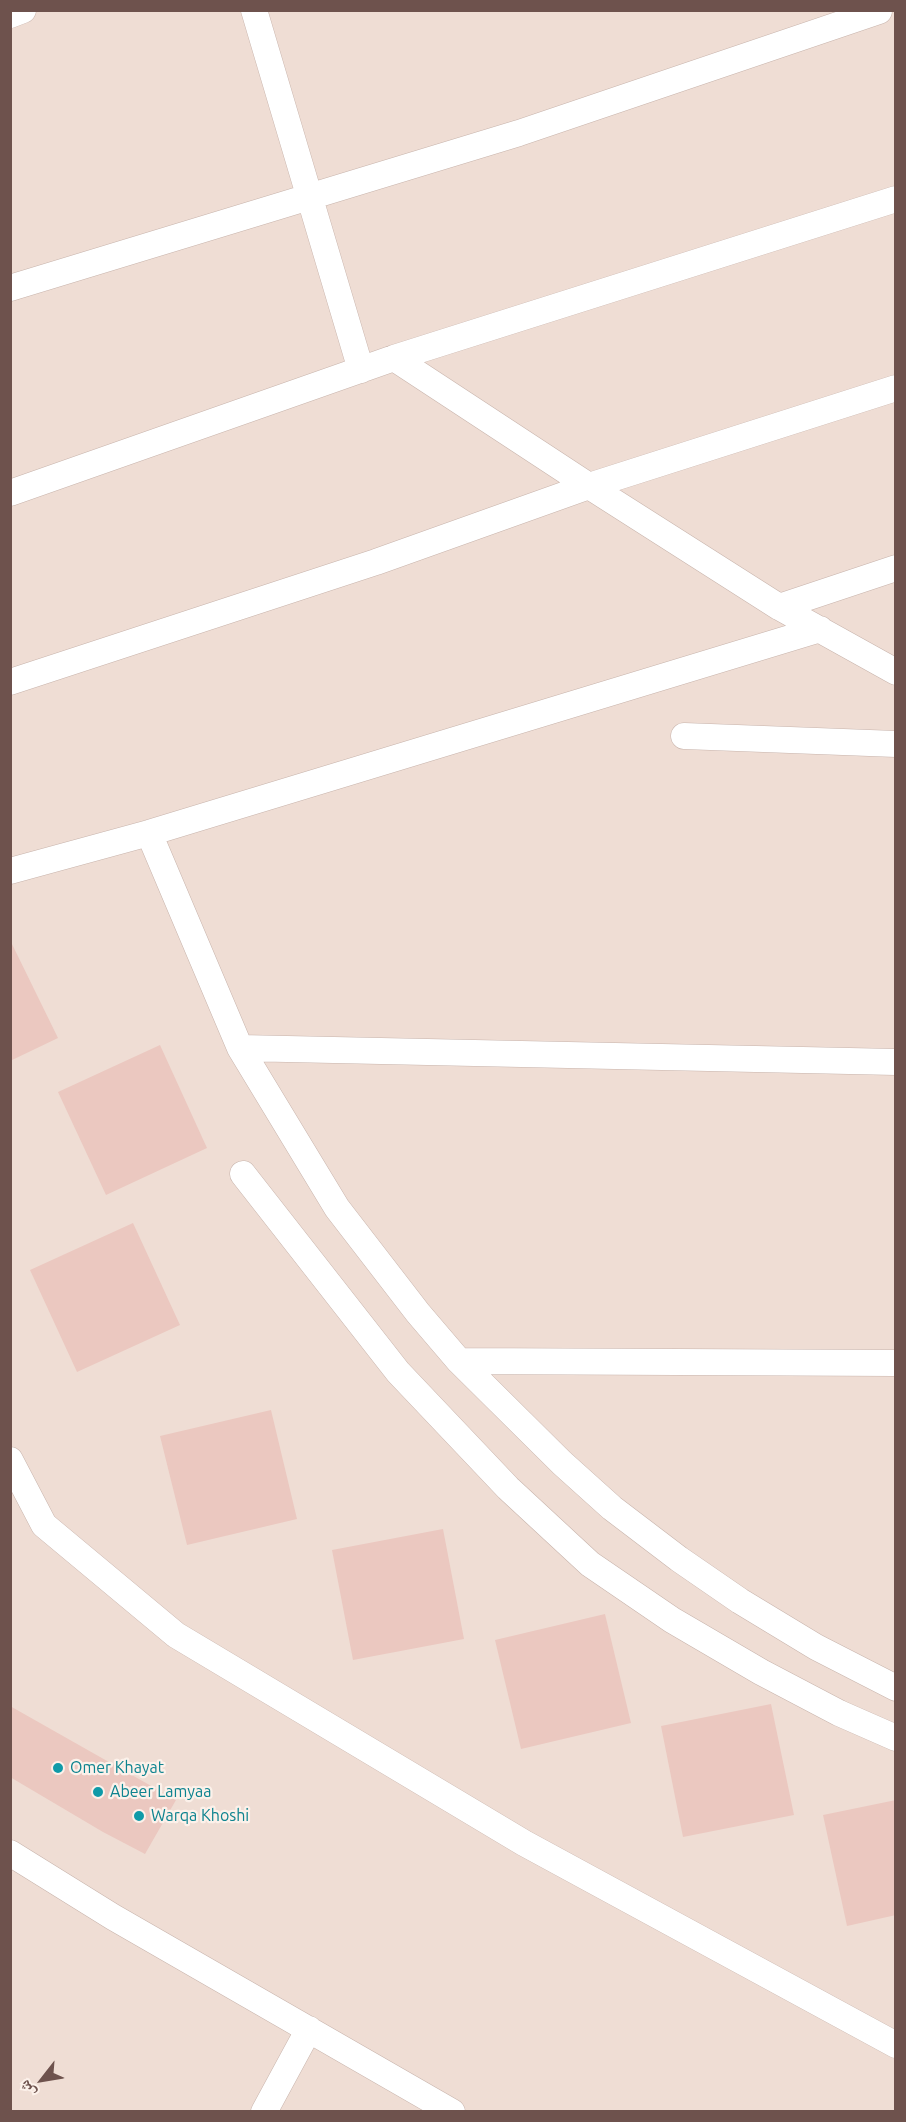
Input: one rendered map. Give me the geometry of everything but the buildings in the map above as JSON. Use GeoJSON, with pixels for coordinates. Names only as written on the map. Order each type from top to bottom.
{"type":"FeatureCollection","features":[{"type":"Feature","properties":{"kind":"street"},"geometry":{"type":"LineString","coordinates":[[10,15],[23,10]]}},
{"type":"Feature","properties":{"kind":"street"},"geometry":{"type":"LineString","coordinates":[[254,10],[361,369]]}},
{"type":"Feature","properties":{"kind":"street"},"geometry":{"type":"LineString","coordinates":[[10,288],[519,133],[879,11]]}},
{"type":"Feature","properties":{"kind":"street"},"geometry":{"type":"LineString","coordinates":[[10,493],[394,358],[896,199]]}},
{"type":"Feature","properties":{"kind":"street"},"geometry":{"type":"LineString","coordinates":[[394,358],[779,607],[896,672]]}},
{"type":"Feature","properties":{"kind":"street"},"geometry":{"type":"LineString","coordinates":[[10,682],[376,562],[589,486],[896,388]]}},
{"type":"Feature","properties":{"kind":"street"},"geometry":{"type":"LineString","coordinates":[[779,607],[896,568]]}},
{"type":"Feature","properties":{"kind":"street"},"geometry":{"type":"LineString","coordinates":[[10,871],[149,833],[820,629]]}},
{"type":"Feature","properties":{"kind":"street"},"geometry":{"type":"LineString","coordinates":[[684,735],[896,744]]}},
{"type":"Feature","properties":{"kind":"street"},"geometry":{"type":"LineString","coordinates":[[149,833],[240,1048],[337,1208],[418,1313],[459,1361],[603,1500],[679,1559],[740,1601],[816,1647],[896,1688]]}},
{"type":"Feature","properties":{"kind":"street"},"geometry":{"type":"LineString","coordinates":[[240,1048],[896,1062]]}},
{"type":"Feature","properties":{"kind":"street"},"geometry":{"type":"LineString","coordinates":[[243,1174],[398,1372],[508,1488],[590,1564],[672,1620],[761,1672],[839,1713],[896,1738]]}},
{"type":"Feature","properties":{"kind":"street"},"geometry":{"type":"LineString","coordinates":[[459,1361],[896,1363]]}},
{"type":"Feature","properties":{"kind":"street"},"geometry":{"type":"LineString","coordinates":[[10,1460],[44,1525]]}},
{"type":"Feature","properties":{"kind":"street"},"geometry":{"type":"LineString","coordinates":[[10,1497],[176,1635],[524,1843],[896,2045]]}},
{"type":"Feature","properties":{"kind":"street"},"geometry":{"type":"LineString","coordinates":[[10,1854],[113,1917],[452,2112]]}},
{"type":"Feature","properties":{"kind":"street"},"geometry":{"type":"LineString","coordinates":[[264,2112],[309,2029]]}},
{"type":"Feature","properties":{"kind":"shaded area"},"geometry":{"type":"Polygon","coordinates":[[[11,11],[895,11],[895,2111],[11,2111],[11,11]]]}},
{"type":"Feature","properties":{"kind":"place","name":"Omer Khayat"},"geometry":{"type":"Point","coordinates":[58,1768]}},
{"type":"Feature","properties":{"kind":"place","name":"Abeer Lamyaa"},"geometry":{"type":"Point","coordinates":[98,1792]}},
{"type":"Feature","properties":{"kind":"place","name":"Warqa Khoshi"},"geometry":{"type":"Point","coordinates":[139,1816]}}]}
